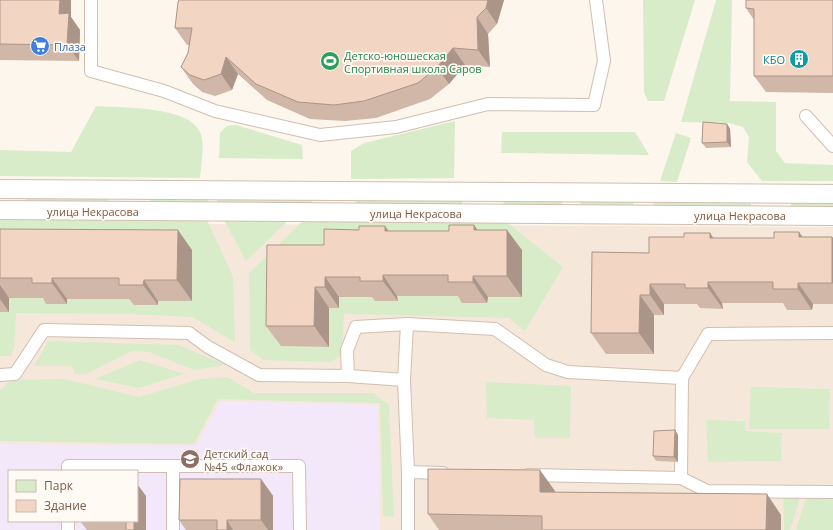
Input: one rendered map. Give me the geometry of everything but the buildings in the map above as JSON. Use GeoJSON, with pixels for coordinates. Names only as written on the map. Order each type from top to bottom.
{"type":"FeatureCollection","features":[{"type":"Feature","properties":{"kind":"street","name":"улица Некрасова"},"geometry":{"type":"LineString","coordinates":[[0,189],[833,194]]}},
{"type":"Feature","properties":{"kind":"street","name":"улица Некрасова"},"geometry":{"type":"LineString","coordinates":[[0,210],[833,216]]}},
{"type":"Feature","properties":{"kind":"lane"},"geometry":{"type":"LineString","coordinates":[[91,0],[91,71],[164,91],[215,111],[320,135],[396,127],[488,104],[594,105],[604,61],[596,0]]}},
{"type":"Feature","properties":{"kind":"lane"},"geometry":{"type":"LineString","coordinates":[[806,116],[833,146]]}},
{"type":"Feature","properties":{"kind":"lane"},"geometry":{"type":"LineString","coordinates":[[407,324],[404,380],[408,472],[408,530]]}},
{"type":"Feature","properties":{"kind":"lane"},"geometry":{"type":"LineString","coordinates":[[348,376],[347,350],[356,327],[407,324],[495,329],[546,365],[568,372],[682,378]]}},
{"type":"Feature","properties":{"kind":"lane"},"geometry":{"type":"LineString","coordinates":[[0,375],[15,374],[44,330],[189,333],[208,347],[259,374],[348,376],[404,380]]}},
{"type":"Feature","properties":{"kind":"lane"},"geometry":{"type":"LineString","coordinates":[[680,478],[682,378],[708,334],[833,333]]}},
{"type":"Feature","properties":{"kind":"lane"},"geometry":{"type":"LineString","coordinates":[[68,470],[68,466],[299,466],[300,530]]}},
{"type":"Feature","properties":{"kind":"lane"},"geometry":{"type":"LineString","coordinates":[[173,466],[173,530]]}},
{"type":"Feature","properties":{"kind":"lane"},"geometry":{"type":"LineString","coordinates":[[408,472],[453,474]]}},
{"type":"Feature","properties":{"kind":"lane"},"geometry":{"type":"LineString","coordinates":[[516,475],[680,478],[707,491],[833,492]]}},
{"type":"Feature","properties":{"kind":"shaded area"},"geometry":{"type":"Polygon","coordinates":[[[0,223],[833,227],[833,530],[0,530],[0,223]]]}},
{"type":"Feature","properties":{"kind":"shaded area","name":"Детский сад №45 «Флажок»"},"geometry":{"type":"Polygon","coordinates":[[[220,401],[378,405],[380,530],[0,530],[0,444],[196,446],[220,401]]]}},
{"type":"Feature","properties":{"kind":"green space"},"geometry":{"type":"Polygon","coordinates":[[[643,0],[695,0],[664,101],[648,101],[644,92],[643,0]]]}},
{"type":"Feature","properties":{"kind":"green space"},"geometry":{"type":"Polygon","coordinates":[[[716,0],[732,0],[730,101],[776,102],[776,151],[785,163],[833,165],[833,181],[762,181],[747,162],[749,137],[743,127],[730,123],[681,122],[716,0]]]}},
{"type":"Feature","properties":{"kind":"green space"},"geometry":{"type":"Polygon","coordinates":[[[96,106],[156,110],[187,119],[197,127],[202,138],[203,153],[200,178],[0,176],[0,150],[71,152],[96,106]]]}},
{"type":"Feature","properties":{"kind":"green space"},"geometry":{"type":"Polygon","coordinates":[[[455,121],[454,178],[351,179],[351,151],[364,143],[455,121]]]}},
{"type":"Feature","properties":{"kind":"green space"},"geometry":{"type":"Polygon","coordinates":[[[236,125],[302,145],[303,159],[219,158],[220,133],[227,126],[236,125]]]}},
{"type":"Feature","properties":{"kind":"green space"},"geometry":{"type":"Polygon","coordinates":[[[502,132],[635,132],[649,155],[501,153],[502,132]]]}},
{"type":"Feature","properties":{"kind":"green space"},"geometry":{"type":"Polygon","coordinates":[[[676,133],[691,138],[677,182],[660,181],[676,133]]]}},
{"type":"Feature","properties":{"kind":"green space"},"geometry":{"type":"Polygon","coordinates":[[[26,192],[108,193],[108,208],[25,208],[26,192]]]}},
{"type":"Feature","properties":{"kind":"green space"},"geometry":{"type":"Polygon","coordinates":[[[150,193],[208,194],[208,207],[150,207],[150,193]]]}},
{"type":"Feature","properties":{"kind":"green space"},"geometry":{"type":"Polygon","coordinates":[[[217,193],[312,194],[312,208],[217,207],[217,193]]]}},
{"type":"Feature","properties":{"kind":"green space"},"geometry":{"type":"Polygon","coordinates":[[[356,194],[463,196],[462,210],[355,208],[356,194]]]}},
{"type":"Feature","properties":{"kind":"green space"},"geometry":{"type":"Polygon","coordinates":[[[504,196],[563,196],[562,209],[503,209],[504,196]]]}},
{"type":"Feature","properties":{"kind":"green space"},"geometry":{"type":"Polygon","coordinates":[[[580,196],[636,197],[632,208],[581,207],[580,196]]]}},
{"type":"Feature","properties":{"kind":"green space"},"geometry":{"type":"Polygon","coordinates":[[[656,196],[751,197],[751,211],[652,209],[656,196]]]}},
{"type":"Feature","properties":{"kind":"green space"},"geometry":{"type":"Polygon","coordinates":[[[791,197],[833,199],[833,211],[791,211],[791,197]]]}},
{"type":"Feature","properties":{"kind":"green space"},"geometry":{"type":"Polygon","coordinates":[[[0,216],[206,218],[233,277],[235,342],[192,317],[130,314],[16,313],[14,348],[11,356],[0,356],[0,216]]]}},
{"type":"Feature","properties":{"kind":"green space"},"geometry":{"type":"Polygon","coordinates":[[[292,217],[246,261],[223,218],[292,217]]]}},
{"type":"Feature","properties":{"kind":"green space"},"geometry":{"type":"Polygon","coordinates":[[[307,217],[503,219],[563,267],[525,331],[509,318],[344,314],[342,348],[339,357],[330,362],[263,360],[250,350],[249,273],[307,217]]]}},
{"type":"Feature","properties":{"kind":"green space"},"geometry":{"type":"Polygon","coordinates":[[[48,341],[179,345],[226,365],[194,370],[149,352],[132,351],[86,374],[75,374],[72,366],[34,366],[48,341]]]}},
{"type":"Feature","properties":{"kind":"green space"},"geometry":{"type":"Polygon","coordinates":[[[140,360],[184,374],[139,388],[95,379],[140,360]]]}},
{"type":"Feature","properties":{"kind":"green space"},"geometry":{"type":"Polygon","coordinates":[[[227,377],[254,393],[373,393],[389,405],[394,517],[383,516],[380,403],[218,399],[194,444],[0,441],[0,390],[12,380],[64,379],[139,397],[200,379],[227,377]]]}},
{"type":"Feature","properties":{"kind":"green space"},"geometry":{"type":"Polygon","coordinates":[[[486,382],[571,386],[570,438],[535,438],[534,420],[487,418],[486,382]]]}},
{"type":"Feature","properties":{"kind":"green space"},"geometry":{"type":"Polygon","coordinates":[[[751,387],[830,389],[829,429],[749,429],[751,387]]]}},
{"type":"Feature","properties":{"kind":"green space"},"geometry":{"type":"Polygon","coordinates":[[[706,420],[745,421],[745,431],[782,433],[781,461],[708,462],[706,420]]]}},
{"type":"Feature","properties":{"kind":"green space"},"geometry":{"type":"Polygon","coordinates":[[[783,495],[801,495],[790,530],[784,530],[783,495]]]}},
{"type":"Feature","properties":{"kind":"green space"},"geometry":{"type":"Polygon","coordinates":[[[807,495],[833,495],[833,530],[796,530],[807,495]]]}},
{"type":"Feature","properties":{"kind":"place","name":"Плаза"},"geometry":{"type":"Point","coordinates":[40,46]}},
{"type":"Feature","properties":{"kind":"place","name":"КБО"},"geometry":{"type":"Point","coordinates":[799,59]}},
{"type":"Feature","properties":{"kind":"place","name":"Детско-юношеская Спортивная школа Саров"},"geometry":{"type":"Point","coordinates":[330,61]}},
{"type":"Feature","properties":{"kind":"place","name":"Детский сад №45 «Флажок»"},"geometry":{"type":"Point","coordinates":[190,459]}}]}
